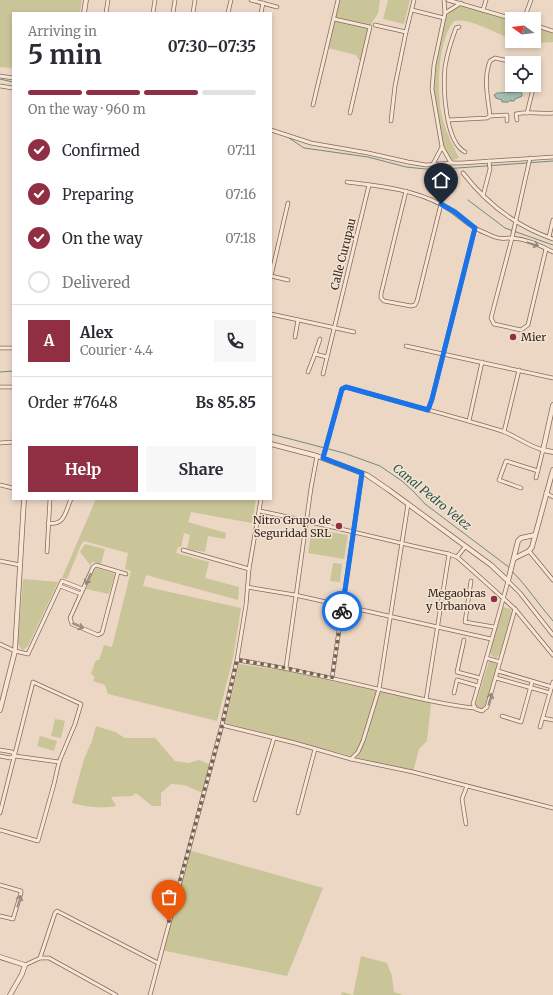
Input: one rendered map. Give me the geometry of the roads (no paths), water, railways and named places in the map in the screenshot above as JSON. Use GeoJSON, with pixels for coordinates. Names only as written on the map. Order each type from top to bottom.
{"type":"FeatureCollection","features":[{"type":"Feature","properties":{"kind":"street"},"geometry":{"type":"LineString","coordinates":[[84,12],[86,0]]}},
{"type":"Feature","properties":{"kind":"street"},"geometry":{"type":"LineString","coordinates":[[106,12],[108,0]]}},
{"type":"Feature","properties":{"kind":"street"},"geometry":{"type":"LineString","coordinates":[[153,12],[155,0]]}},
{"type":"Feature","properties":{"kind":"street"},"geometry":{"type":"LineString","coordinates":[[173,12],[175,0]]}},
{"type":"Feature","properties":{"kind":"street"},"geometry":{"type":"LineString","coordinates":[[193,12],[195,0]]}},
{"type":"Feature","properties":{"kind":"street"},"geometry":{"type":"LineString","coordinates":[[228,12],[231,0]]}},
{"type":"Feature","properties":{"kind":"street"},"geometry":{"type":"LineString","coordinates":[[251,0],[277,7]]}},
{"type":"Feature","properties":{"kind":"street"},"geometry":{"type":"LineString","coordinates":[[312,105],[338,0]]}},
{"type":"Feature","properties":{"kind":"street"},"geometry":{"type":"LineString","coordinates":[[391,121],[395,86],[414,0]]}},
{"type":"Feature","properties":{"kind":"street"},"geometry":{"type":"LineString","coordinates":[[444,0],[445,13],[434,64],[432,89],[442,147],[452,163]]}},
{"type":"Feature","properties":{"kind":"street"},"geometry":{"type":"LineString","coordinates":[[448,0],[505,17]]}},
{"type":"Feature","properties":{"kind":"street"},"geometry":{"type":"LineString","coordinates":[[483,10],[486,0]]}},
{"type":"Feature","properties":{"kind":"street"},"geometry":{"type":"LineString","coordinates":[[527,12],[531,0]]}},
{"type":"Feature","properties":{"kind":"street"},"geometry":{"type":"LineString","coordinates":[[261,12],[263,3]]}},
{"type":"Feature","properties":{"kind":"street"},"geometry":{"type":"LineString","coordinates":[[445,13],[461,3]]}},
{"type":"Feature","properties":{"kind":"street"},"geometry":{"type":"LineString","coordinates":[[412,10],[444,18]]}},
{"type":"Feature","properties":{"kind":"street"},"geometry":{"type":"LineString","coordinates":[[334,19],[370,27],[350,113]]}},
{"type":"Feature","properties":{"kind":"street"},"geometry":{"type":"LineString","coordinates":[[375,25],[406,32]]}},
{"type":"Feature","properties":{"kind":"street"},"geometry":{"type":"LineString","coordinates":[[459,27],[456,28],[450,44],[445,67],[445,102],[456,143],[459,148],[465,152]]}},
{"type":"Feature","properties":{"kind":"street"},"geometry":{"type":"LineString","coordinates":[[541,27],[553,31]]}},
{"type":"Feature","properties":{"kind":"street"},"geometry":{"type":"LineString","coordinates":[[490,116],[486,84],[487,71],[490,61],[494,58],[505,60]]}},
{"type":"Feature","properties":{"kind":"street"},"geometry":{"type":"LineString","coordinates":[[0,76],[12,78]]}},
{"type":"Feature","properties":{"kind":"street"},"geometry":{"type":"LineString","coordinates":[[0,86],[12,88]]}},
{"type":"Feature","properties":{"kind":"street"},"geometry":{"type":"LineString","coordinates":[[527,112],[532,92]]}},
{"type":"Feature","properties":{"kind":"street"},"geometry":{"type":"LineString","coordinates":[[449,120],[487,118],[490,116],[527,112],[539,114],[553,113]]}},
{"type":"Feature","properties":{"kind":"street"},"geometry":{"type":"LineString","coordinates":[[516,114],[517,120]]}},
{"type":"Feature","properties":{"kind":"street"},"geometry":{"type":"LineString","coordinates":[[507,115],[507,120]]}},
{"type":"Feature","properties":{"kind":"street"},"geometry":{"type":"LineString","coordinates":[[272,130],[312,143],[408,162],[490,165],[530,158],[553,157]]}},
{"type":"Feature","properties":{"kind":"street"},"geometry":{"type":"LineString","coordinates":[[433,164],[442,147]]}},
{"type":"Feature","properties":{"kind":"street"},"geometry":{"type":"LineString","coordinates":[[530,158],[516,221],[513,227],[512,238],[491,318],[494,324],[521,330],[528,325],[546,249]]}},
{"type":"Feature","properties":{"kind":"street"},"geometry":{"type":"LineString","coordinates":[[483,196],[490,165]]}},
{"type":"Feature","properties":{"kind":"street"},"geometry":{"type":"LineString","coordinates":[[463,173],[478,192],[496,208],[532,230],[551,238],[553,220]]}},
{"type":"Feature","properties":{"kind":"street"},"geometry":{"type":"LineString","coordinates":[[347,182],[406,191],[441,204],[455,212],[475,228],[500,239],[512,238],[529,242],[553,252]]}},
{"type":"Feature","properties":{"kind":"street","name":"Calle Curupau"},"geometry":{"type":"LineString","coordinates":[[322,374],[335,328],[369,185]]}},
{"type":"Feature","properties":{"kind":"street"},"geometry":{"type":"LineString","coordinates":[[406,191],[381,294],[381,298],[384,301],[411,306],[417,301],[441,204]]}},
{"type":"Feature","properties":{"kind":"street"},"geometry":{"type":"LineString","coordinates":[[272,272],[288,203]]}},
{"type":"Feature","properties":{"kind":"street"},"geometry":{"type":"LineString","coordinates":[[428,410],[475,228]]}},
{"type":"Feature","properties":{"kind":"street"},"geometry":{"type":"LineString","coordinates":[[272,276],[288,280]]}},
{"type":"Feature","properties":{"kind":"street"},"geometry":{"type":"LineString","coordinates":[[272,314],[354,332]]}},
{"type":"Feature","properties":{"kind":"street"},"geometry":{"type":"LineString","coordinates":[[295,337],[298,320]]}},
{"type":"Feature","properties":{"kind":"street"},"geometry":{"type":"LineString","coordinates":[[308,372],[320,339]]}},
{"type":"Feature","properties":{"kind":"street"},"geometry":{"type":"LineString","coordinates":[[406,346],[553,378]]}},
{"type":"Feature","properties":{"kind":"street"},"geometry":{"type":"LineString","coordinates":[[0,348],[12,348]]}},
{"type":"Feature","properties":{"kind":"street"},"geometry":{"type":"LineString","coordinates":[[314,354],[327,357]]}},
{"type":"Feature","properties":{"kind":"street"},"geometry":{"type":"LineString","coordinates":[[469,420],[482,362]]}},
{"type":"Feature","properties":{"kind":"street"},"geometry":{"type":"LineString","coordinates":[[504,432],[519,370]]}},
{"type":"Feature","properties":{"kind":"street"},"geometry":{"type":"LineString","coordinates":[[0,387],[12,387]]}},
{"type":"Feature","properties":{"kind":"street"},"geometry":{"type":"LineString","coordinates":[[324,456],[342,389],[346,387],[469,420],[504,432],[536,449],[553,452]]}},
{"type":"Feature","properties":{"kind":"street"},"geometry":{"type":"LineString","coordinates":[[536,478],[553,405]]}},
{"type":"Feature","properties":{"kind":"street"},"geometry":{"type":"LineString","coordinates":[[0,443],[12,442]]}},
{"type":"Feature","properties":{"kind":"street"},"geometry":{"type":"LineString","coordinates":[[272,444],[317,456],[324,456],[362,473],[385,487],[465,547],[492,565],[520,594],[553,635]]}},
{"type":"Feature","properties":{"kind":"street"},"geometry":{"type":"LineString","coordinates":[[286,668],[311,483],[317,456]]}},
{"type":"Feature","properties":{"kind":"street"},"geometry":{"type":"LineString","coordinates":[[521,488],[499,480],[506,461],[538,471]]}},
{"type":"Feature","properties":{"kind":"street"},"geometry":{"type":"LineString","coordinates":[[332,678],[362,473]]}},
{"type":"Feature","properties":{"kind":"street"},"geometry":{"type":"LineString","coordinates":[[515,558],[529,551],[534,542],[546,493],[553,473]]}},
{"type":"Feature","properties":{"kind":"street"},"geometry":{"type":"LineString","coordinates":[[0,485],[12,488]]}},
{"type":"Feature","properties":{"kind":"street"},"geometry":{"type":"LineString","coordinates":[[546,493],[553,498]]}},
{"type":"Feature","properties":{"kind":"street"},"geometry":{"type":"LineString","coordinates":[[0,710],[15,651],[24,500]]}},
{"type":"Feature","properties":{"kind":"street"},"geometry":{"type":"LineString","coordinates":[[47,552],[50,500]]}},
{"type":"Feature","properties":{"kind":"street"},"geometry":{"type":"LineString","coordinates":[[48,523],[56,524],[61,521],[70,500]]}},
{"type":"Feature","properties":{"kind":"street"},"geometry":{"type":"LineString","coordinates":[[150,995],[222,726],[237,660],[246,605],[249,569],[262,500]]}},
{"type":"Feature","properties":{"kind":"street"},"geometry":{"type":"LineString","coordinates":[[351,760],[358,752],[363,741],[379,689],[408,504]]}},
{"type":"Feature","properties":{"kind":"street"},"geometry":{"type":"LineString","coordinates":[[260,511],[457,557],[515,609],[553,655]]}},
{"type":"Feature","properties":{"kind":"street"},"geometry":{"type":"LineString","coordinates":[[474,708],[473,704],[509,574],[515,558],[517,544],[520,539],[535,534]]}},
{"type":"Feature","properties":{"kind":"street"},"geometry":{"type":"LineString","coordinates":[[457,557],[465,547]]}},
{"type":"Feature","properties":{"kind":"street"},"geometry":{"type":"LineString","coordinates":[[183,550],[249,569]]}},
{"type":"Feature","properties":{"kind":"street"},"geometry":{"type":"LineString","coordinates":[[529,551],[553,580]]}},
{"type":"Feature","properties":{"kind":"street"},"geometry":{"type":"LineString","coordinates":[[426,700],[449,554]]}},
{"type":"Feature","properties":{"kind":"street"},"geometry":{"type":"LineString","coordinates":[[0,561],[20,565]]}},
{"type":"Feature","properties":{"kind":"street"},"geometry":{"type":"LineString","coordinates":[[118,572],[102,633],[98,635],[72,624],[70,622],[70,618],[94,566],[118,572],[126,574]]}},
{"type":"Feature","properties":{"kind":"street"},"geometry":{"type":"LineString","coordinates":[[0,644],[15,651],[28,654],[62,581],[83,589]]}},
{"type":"Feature","properties":{"kind":"street"},"geometry":{"type":"LineString","coordinates":[[471,581],[465,622],[494,627]]}},
{"type":"Feature","properties":{"kind":"street"},"geometry":{"type":"LineString","coordinates":[[60,586],[81,594]]}},
{"type":"Feature","properties":{"kind":"street"},"geometry":{"type":"LineString","coordinates":[[247,587],[342,605],[491,639]]}},
{"type":"Feature","properties":{"kind":"street"},"geometry":{"type":"LineString","coordinates":[[237,660],[286,668],[426,700],[460,707],[474,708],[482,711],[486,709],[515,609]]}},
{"type":"Feature","properties":{"kind":"street"},"geometry":{"type":"LineString","coordinates":[[464,640],[456,672],[480,678]]}},
{"type":"Feature","properties":{"kind":"street"},"geometry":{"type":"LineString","coordinates":[[486,658],[500,662]]}},
{"type":"Feature","properties":{"kind":"street"},"geometry":{"type":"LineString","coordinates":[[498,671],[532,682],[552,686]]}},
{"type":"Feature","properties":{"kind":"street"},"geometry":{"type":"LineString","coordinates":[[496,678],[550,693]]}},
{"type":"Feature","properties":{"kind":"street"},"geometry":{"type":"LineString","coordinates":[[454,693],[457,680],[478,686]]}},
{"type":"Feature","properties":{"kind":"street"},"geometry":{"type":"LineString","coordinates":[[0,813],[33,682],[81,704],[75,724],[58,762],[54,784],[38,841],[0,830]]}},
{"type":"Feature","properties":{"kind":"street"},"geometry":{"type":"LineString","coordinates":[[502,716],[521,722],[532,682]]}},
{"type":"Feature","properties":{"kind":"street"},"geometry":{"type":"LineString","coordinates":[[540,727],[553,682]]}},
{"type":"Feature","properties":{"kind":"street"},"geometry":{"type":"LineString","coordinates":[[543,718],[553,720]]}},
{"type":"Feature","properties":{"kind":"street"},"geometry":{"type":"LineString","coordinates":[[222,726],[274,738],[351,760],[413,772],[553,808]]}},
{"type":"Feature","properties":{"kind":"street"},"geometry":{"type":"LineString","coordinates":[[255,800],[274,738]]}},
{"type":"Feature","properties":{"kind":"street"},"geometry":{"type":"LineString","coordinates":[[298,813],[315,749]]}},
{"type":"Feature","properties":{"kind":"street"},"geometry":{"type":"LineString","coordinates":[[0,750],[12,752],[15,756]]}},
{"type":"Feature","properties":{"kind":"street"},"geometry":{"type":"LineString","coordinates":[[0,756],[10,758],[15,756],[58,762]]}},
{"type":"Feature","properties":{"kind":"street"},"geometry":{"type":"LineString","coordinates":[[466,824],[462,799],[467,786]]}},
{"type":"Feature","properties":{"kind":"street"},"geometry":{"type":"LineString","coordinates":[[0,885],[21,891],[21,893],[13,918],[0,916]]}},
{"type":"Feature","properties":{"kind":"street"},"geometry":{"type":"LineString","coordinates":[[40,958],[55,913],[57,911],[158,963]]}},
{"type":"Feature","properties":{"kind":"street"},"geometry":{"type":"LineString","coordinates":[[0,957],[25,965],[40,958],[53,960],[116,995]]}},
{"type":"Feature","properties":{"kind":"street"},"geometry":{"type":"LineString","coordinates":[[10,995],[22,974],[25,965]]}},
{"type":"Feature","properties":{"kind":"waterway"},"geometry":{"type":"LineString","coordinates":[[0,79],[12,82]]}},
{"type":"Feature","properties":{"kind":"waterway"},"geometry":{"type":"LineString","coordinates":[[289,138],[304,148],[368,157],[406,167],[425,169],[553,161]]}},
{"type":"Feature","properties":{"kind":"waterway"},"geometry":{"type":"LineString","coordinates":[[468,200],[505,228],[553,245]]}},
{"type":"Feature","properties":{"kind":"waterway","name":"Canal Pedro Velez"},"geometry":{"type":"LineString","coordinates":[[0,372],[12,371]]}},
{"type":"Feature","properties":{"kind":"waterway","name":"Canal Pedro Velez"},"geometry":{"type":"LineString","coordinates":[[272,434],[344,453],[380,466],[402,481],[425,504],[510,568]]}},
{"type":"Feature","properties":{"kind":"waterway","name":"Canal Pedro Velez"},"geometry":{"type":"LineString","coordinates":[[512,571],[553,621]]}},
{"type":"Feature","properties":{"kind":"place","name":"Mier"},"geometry":{"type":"Point","coordinates":[513,337]}},
{"type":"Feature","properties":{"kind":"place","name":"Nitro Grupo de Seguridad SRL"},"geometry":{"type":"Point","coordinates":[339,526]}},
{"type":"Feature","properties":{"kind":"place","name":"Megaobras y Urbanova"},"geometry":{"type":"Point","coordinates":[494,599]}}]}
